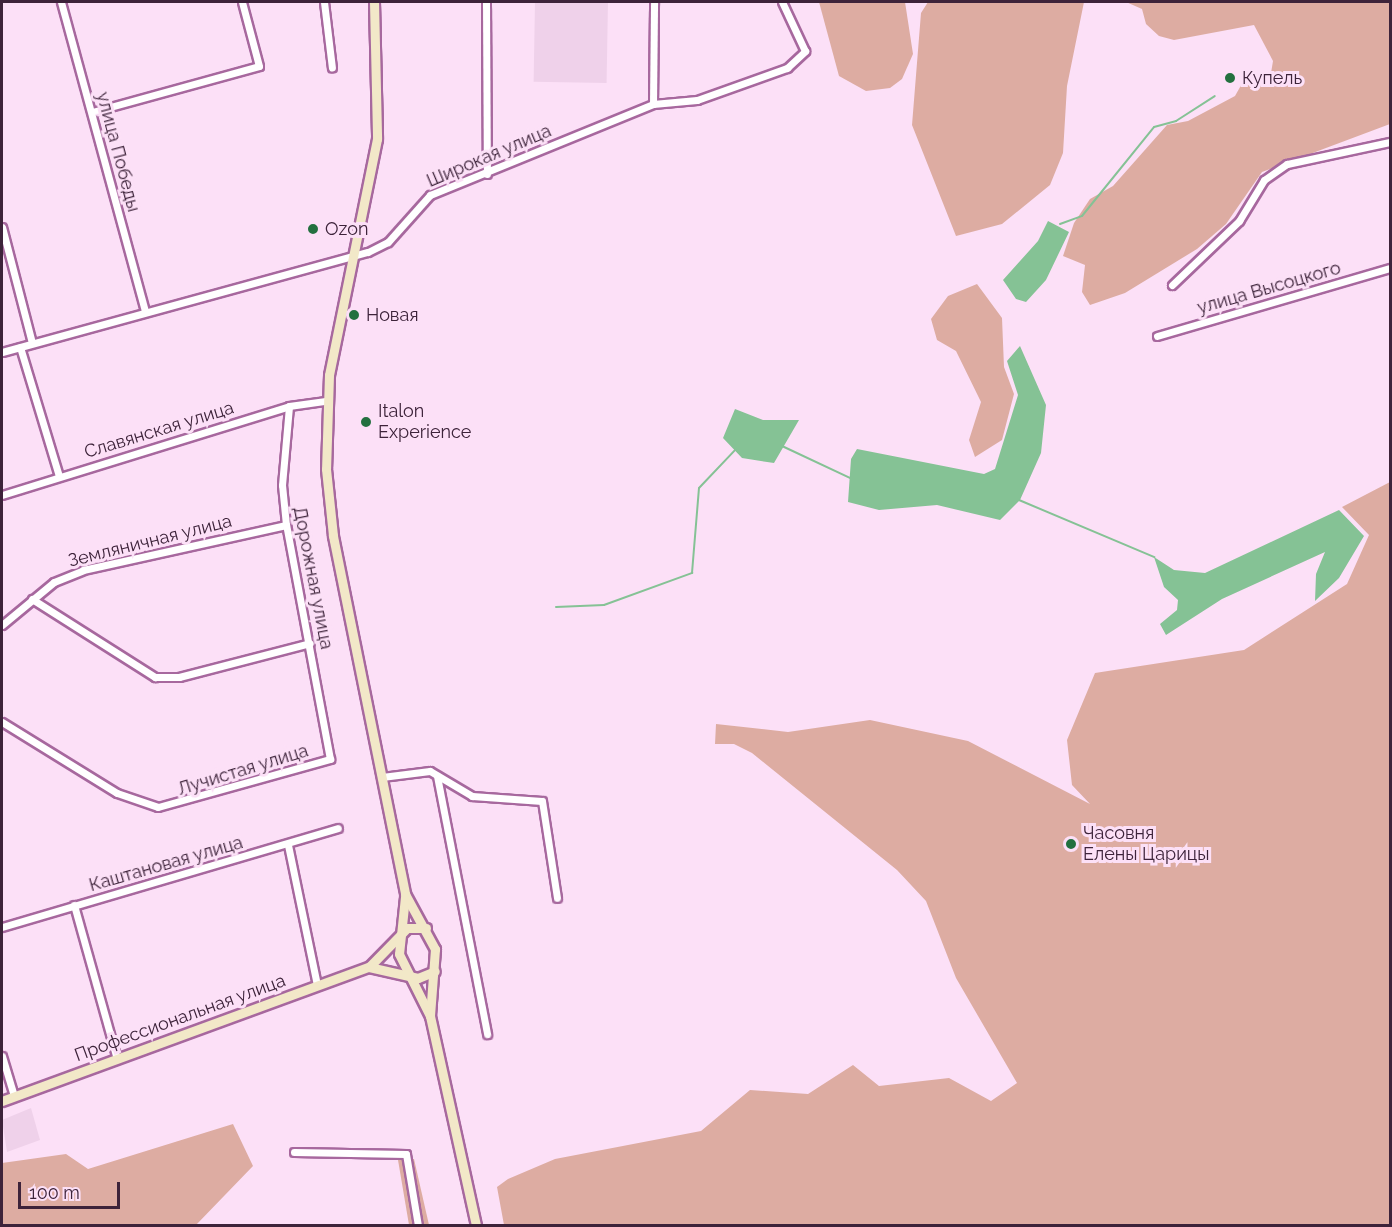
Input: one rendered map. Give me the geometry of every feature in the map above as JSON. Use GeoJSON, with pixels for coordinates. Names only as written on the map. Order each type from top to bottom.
{"type":"FeatureCollection","features":[{"type":"Feature","properties":{"kind":"main road"},"geometry":{"type":"LineString","coordinates":[[374,2],[377,139],[326,402],[333,536],[405,894],[398,937],[409,976],[430,1016],[476,1226]]}},
{"type":"Feature","properties":{"kind":"main road"},"geometry":{"type":"LineString","coordinates":[[405,894],[426,928],[435,949],[430,1016]]}},
{"type":"Feature","properties":{"kind":"main road"},"geometry":{"type":"LineString","coordinates":[[369,967],[409,927],[426,928]]}},
{"type":"Feature","properties":{"kind":"main road"},"geometry":{"type":"LineString","coordinates":[[369,967],[409,976],[435,971]]}},
{"type":"Feature","properties":{"kind":"main road","name":"Профессиональная улица"},"geometry":{"type":"LineString","coordinates":[[2,1101],[369,967]]}},
{"type":"Feature","properties":{"kind":"street","name":"улица Победы"},"geometry":{"type":"LineString","coordinates":[[61,2],[145,311]]}},
{"type":"Feature","properties":{"kind":"street"},"geometry":{"type":"LineString","coordinates":[[92,112],[259,66],[242,2]]}},
{"type":"Feature","properties":{"kind":"street"},"geometry":{"type":"LineString","coordinates":[[324,2],[332,68]]}},
{"type":"Feature","properties":{"kind":"street"},"geometry":{"type":"LineString","coordinates":[[486,2],[487,174]]}},
{"type":"Feature","properties":{"kind":"street"},"geometry":{"type":"LineString","coordinates":[[653,105],[654,2]]}},
{"type":"Feature","properties":{"kind":"street","name":"Широкая улица"},"geometry":{"type":"LineString","coordinates":[[2,352],[145,311],[355,256],[388,242],[420,201],[653,105],[697,100],[800,59],[805,51],[782,2]]}},
{"type":"Feature","properties":{"kind":"street"},"geometry":{"type":"LineString","coordinates":[[1172,285],[1239,221],[1264,180],[1287,164],[1390,142]]}},
{"type":"Feature","properties":{"kind":"street"},"geometry":{"type":"LineString","coordinates":[[2,227],[32,344]]}},
{"type":"Feature","properties":{"kind":"street","name":"улица Высоцкого"},"geometry":{"type":"LineString","coordinates":[[1157,336],[1390,268]]}},
{"type":"Feature","properties":{"kind":"street"},"geometry":{"type":"LineString","coordinates":[[21,347],[59,476]]}},
{"type":"Feature","properties":{"kind":"street","name":"Славянская улица"},"geometry":{"type":"LineString","coordinates":[[2,495],[289,406],[326,402]]}},
{"type":"Feature","properties":{"kind":"street","name":"Дорожная улица"},"geometry":{"type":"LineString","coordinates":[[289,406],[282,485],[286,525],[332,753]]}},
{"type":"Feature","properties":{"kind":"street","name":"Земляничная улица"},"geometry":{"type":"LineString","coordinates":[[2,625],[54,582],[83,570],[286,525]]}},
{"type":"Feature","properties":{"kind":"street"},"geometry":{"type":"LineString","coordinates":[[32,600],[155,677],[179,677],[310,643]]}},
{"type":"Feature","properties":{"kind":"street","name":"Лучистая улица"},"geometry":{"type":"LineString","coordinates":[[2,722],[117,793],[158,807],[322,762],[332,753]]}},
{"type":"Feature","properties":{"kind":"street"},"geometry":{"type":"LineString","coordinates":[[382,777],[437,776],[472,796],[542,801],[557,898]]}},
{"type":"Feature","properties":{"kind":"street"},"geometry":{"type":"LineString","coordinates":[[437,776],[487,1034]]}},
{"type":"Feature","properties":{"kind":"street","name":"Каштановая улица"},"geometry":{"type":"LineString","coordinates":[[2,927],[288,845],[338,828]]}},
{"type":"Feature","properties":{"kind":"street"},"geometry":{"type":"LineString","coordinates":[[288,845],[317,985]]}},
{"type":"Feature","properties":{"kind":"street"},"geometry":{"type":"LineString","coordinates":[[75,905],[117,1059]]}},
{"type":"Feature","properties":{"kind":"street"},"geometry":{"type":"LineString","coordinates":[[2,1056],[14,1096]]}},
{"type":"Feature","properties":{"kind":"street"},"geometry":{"type":"LineString","coordinates":[[294,1152],[406,1154],[418,1226]]}},
{"type":"Feature","properties":{"kind":"shaded area"},"geometry":{"type":"Polygon","coordinates":[[[535,2],[608,2],[607,83],[534,82],[535,2]]]}},
{"type":"Feature","properties":{"kind":"shaded area"},"geometry":{"type":"Polygon","coordinates":[[[819,2],[905,2],[913,54],[902,79],[890,88],[866,91],[839,76],[819,2]]]}},
{"type":"Feature","properties":{"kind":"shaded area"},"geometry":{"type":"Polygon","coordinates":[[[928,2],[1084,2],[1067,86],[1063,153],[1050,185],[1002,224],[956,236],[912,125],[921,13],[928,2]]]}},
{"type":"Feature","properties":{"kind":"shaded area"},"geometry":{"type":"Polygon","coordinates":[[[1126,2],[1390,2],[1390,124],[1262,172],[1226,224],[1197,249],[1125,293],[1090,305],[1082,292],[1085,265],[1063,256],[1074,223],[1090,199],[1113,186],[1167,125],[1188,121],[1235,96],[1244,80],[1271,73],[1273,61],[1254,25],[1174,40],[1159,36],[1146,24],[1142,9],[1126,2]]]}},
{"type":"Feature","properties":{"kind":"shaded area"},"geometry":{"type":"Polygon","coordinates":[[[1048,221],[1069,232],[1046,280],[1026,302],[1016,299],[1003,280],[1038,241],[1048,221]]]}},
{"type":"Feature","properties":{"kind":"shaded area"},"geometry":{"type":"Polygon","coordinates":[[[977,284],[1002,318],[1004,367],[1014,394],[1002,440],[975,457],[969,440],[981,402],[956,351],[937,340],[931,319],[948,296],[977,284]]]}},
{"type":"Feature","properties":{"kind":"shaded area"},"geometry":{"type":"Polygon","coordinates":[[[1020,346],[1046,405],[1041,453],[1020,500],[1000,520],[937,505],[879,510],[848,502],[851,459],[857,449],[984,474],[995,469],[1018,395],[1007,361],[1020,346]]]}},
{"type":"Feature","properties":{"kind":"shaded area"},"geometry":{"type":"Polygon","coordinates":[[[735,409],[763,420],[799,420],[774,463],[742,458],[723,438],[735,409]]]}},
{"type":"Feature","properties":{"kind":"shaded area"},"geometry":{"type":"Polygon","coordinates":[[[1390,482],[1390,1225],[504,1225],[497,1187],[508,1179],[555,1159],[701,1131],[750,1090],[808,1094],[853,1065],[879,1086],[949,1078],[991,1101],[1017,1083],[956,978],[926,901],[897,870],[752,753],[734,744],[715,744],[716,724],[788,732],[870,720],[968,741],[1090,804],[1072,785],[1067,740],[1095,673],[1244,650],[1347,584],[1369,535],[1342,507],[1390,482]]]}},
{"type":"Feature","properties":{"kind":"shaded area"},"geometry":{"type":"Polygon","coordinates":[[[1339,510],[1364,536],[1339,578],[1315,601],[1316,574],[1325,552],[1222,599],[1166,635],[1160,624],[1177,610],[1178,600],[1164,587],[1154,557],[1174,570],[1205,573],[1339,510]]]}},
{"type":"Feature","properties":{"kind":"shaded area"},"geometry":{"type":"Polygon","coordinates":[[[31,1108],[40,1140],[7,1152],[2,1120],[31,1108]]]}},
{"type":"Feature","properties":{"kind":"shaded area"},"geometry":{"type":"Polygon","coordinates":[[[233,1124],[253,1166],[196,1225],[2,1225],[2,1163],[66,1154],[88,1169],[233,1124]]]}},
{"type":"Feature","properties":{"kind":"shaded area"},"geometry":{"type":"Polygon","coordinates":[[[414,1159],[429,1225],[409,1225],[398,1160],[414,1159]]]}},
{"type":"Feature","properties":{"kind":"waterway"},"geometry":{"type":"LineString","coordinates":[[1060,224],[1082,216],[1154,127],[1176,121],[1215,96]]}},
{"type":"Feature","properties":{"kind":"waterway"},"geometry":{"type":"LineString","coordinates":[[782,446],[850,478]]}},
{"type":"Feature","properties":{"kind":"waterway"},"geometry":{"type":"LineString","coordinates":[[556,607],[604,605],[692,573],[699,488],[736,449]]}},
{"type":"Feature","properties":{"kind":"waterway"},"geometry":{"type":"LineString","coordinates":[[1019,500],[1154,557]]}},
{"type":"Feature","properties":{"kind":"place","name":"Купель"},"geometry":{"type":"Point","coordinates":[1230,78]}},
{"type":"Feature","properties":{"kind":"place","name":"Ozon"},"geometry":{"type":"Point","coordinates":[313,229]}},
{"type":"Feature","properties":{"kind":"place","name":"Новая"},"geometry":{"type":"Point","coordinates":[354,315]}},
{"type":"Feature","properties":{"kind":"place","name":"Italon Experience"},"geometry":{"type":"Point","coordinates":[366,422]}},
{"type":"Feature","properties":{"kind":"place","name":"Часовня Елены Царицы"},"geometry":{"type":"Point","coordinates":[1071,844]}}]}
